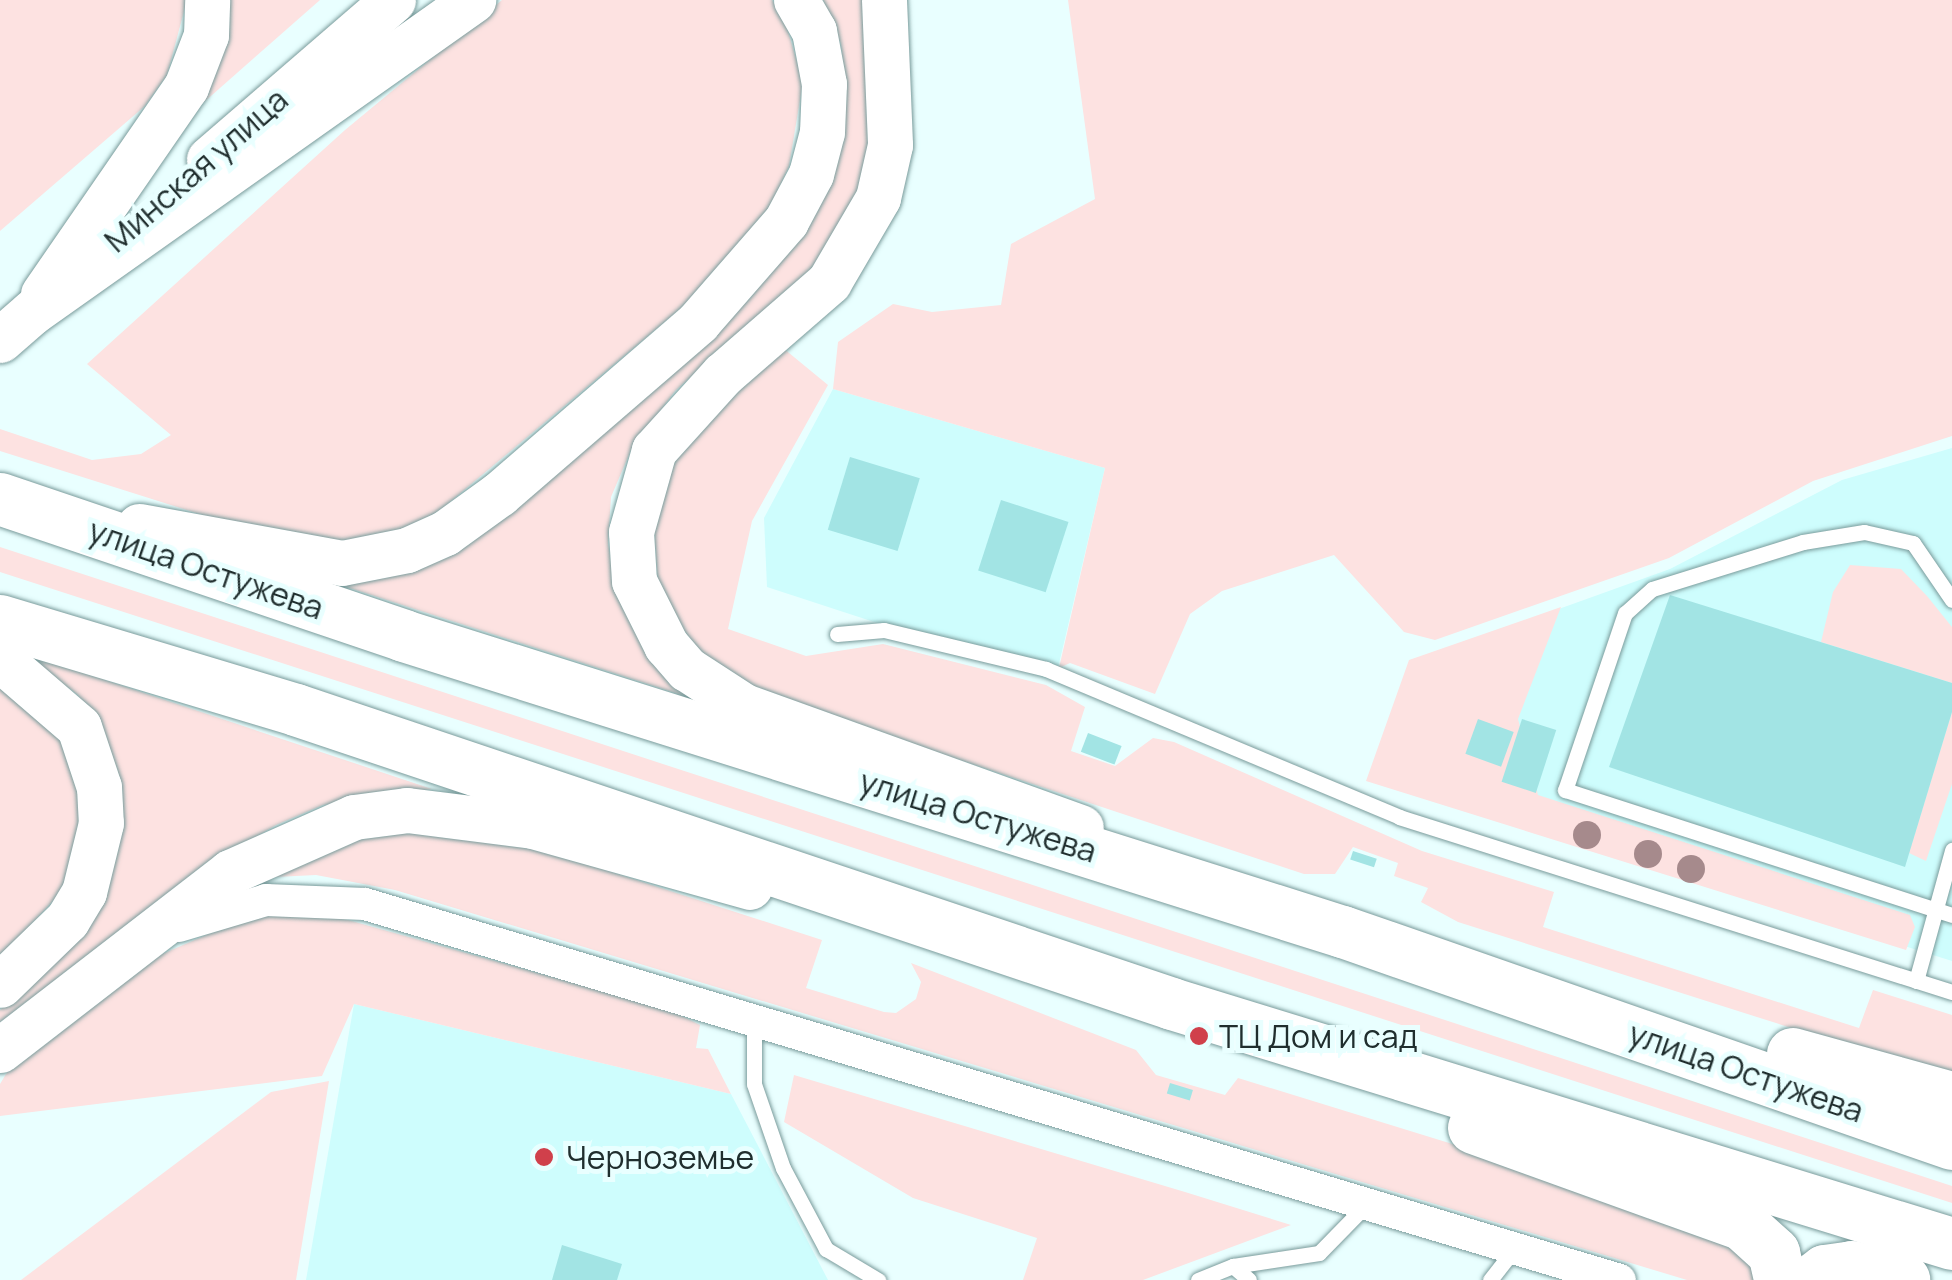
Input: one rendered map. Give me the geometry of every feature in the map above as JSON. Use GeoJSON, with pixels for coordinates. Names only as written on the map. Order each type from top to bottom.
{"type":"FeatureCollection","features":[{"type":"Feature","properties":{"kind":"main road","name":"улица Остужева"},"geometry":{"type":"LineString","coordinates":[[0,498],[404,636],[1342,932],[1952,1144]]}},
{"type":"Feature","properties":{"kind":"main road"},"geometry":{"type":"LineString","coordinates":[[0,621],[296,710],[1172,1004],[1952,1244]]}},
{"type":"Feature","properties":{"kind":"main road"},"geometry":{"type":"LineString","coordinates":[[1342,932],[1952,1098]]}},
{"type":"Feature","properties":{"kind":"main road"},"geometry":{"type":"LineString","coordinates":[[1172,1004],[1421,1108],[1743,1225],[1766,1241],[1780,1280]]}},
{"type":"Feature","properties":{"kind":"main road"},"geometry":{"type":"LineString","coordinates":[[1813,1280],[1825,1270],[1852,1267],[1904,1280]]}},
{"type":"Feature","properties":{"kind":"street"},"geometry":{"type":"LineString","coordinates":[[15,326],[186,87],[206,34],[207,0]]}},
{"type":"Feature","properties":{"kind":"street","name":"Минская улица"},"geometry":{"type":"LineString","coordinates":[[15,326],[393,0]]}},
{"type":"Feature","properties":{"kind":"street"},"geometry":{"type":"LineString","coordinates":[[15,326],[473,0]]}},
{"type":"Feature","properties":{"kind":"street"},"geometry":{"type":"LineString","coordinates":[[0,498],[305,561],[376,559],[446,533],[698,322],[786,221],[811,174],[822,132],[824,84],[814,31],[796,0]]}},
{"type":"Feature","properties":{"kind":"street"},"geometry":{"type":"LineString","coordinates":[[884,0],[890,145],[878,198],[829,282],[723,374],[654,450],[632,532],[634,581],[654,626],[687,669],[744,706],[1006,796],[1342,932]]}},
{"type":"Feature","properties":{"kind":"street"},"geometry":{"type":"LineString","coordinates":[[0,659],[79,727],[99,787],[101,822],[97,853],[75,906],[50,942],[0,984]]}},
{"type":"Feature","properties":{"kind":"street"},"geometry":{"type":"LineString","coordinates":[[0,1050],[230,872],[298,836],[354,817],[408,810],[533,826],[1172,1004]]}},
{"type":"Feature","properties":{"kind":"street"},"geometry":{"type":"LineString","coordinates":[[94,977],[196,916],[307,897],[414,918],[1620,1280]]}},
{"type":"Feature","properties":{"kind":"lane"},"geometry":{"type":"LineString","coordinates":[[1952,600],[1913,543],[1864,532],[1803,542],[1652,589],[1625,613],[1564,790],[1952,915]]}},
{"type":"Feature","properties":{"kind":"lane"},"geometry":{"type":"LineString","coordinates":[[836,634],[884,630],[1046,669],[1399,817],[1952,992]]}},
{"type":"Feature","properties":{"kind":"lane"},"geometry":{"type":"LineString","coordinates":[[1916,980],[1952,850]]}},
{"type":"Feature","properties":{"kind":"lane"},"geometry":{"type":"LineString","coordinates":[[754,1022],[754,1084],[783,1168],[826,1249],[878,1280]]}},
{"type":"Feature","properties":{"kind":"lane"},"geometry":{"type":"LineString","coordinates":[[1198,1280],[1233,1266],[1319,1254],[1367,1203]]}},
{"type":"Feature","properties":{"kind":"lane"},"geometry":{"type":"LineString","coordinates":[[1490,1280],[1514,1249]]}},
{"type":"Feature","properties":{"kind":"lane"},"geometry":{"type":"LineString","coordinates":[[1233,1266],[1249,1280]]}},
{"type":"Feature","properties":{"kind":"shaded area"},"geometry":{"type":"Polygon","coordinates":[[[0,0],[187,0],[167,75],[145,106],[0,231],[0,0]]]}},
{"type":"Feature","properties":{"kind":"shaded area"},"geometry":{"type":"Polygon","coordinates":[[[227,0],[320,0],[203,103],[199,98],[227,0]]]}},
{"type":"Feature","properties":{"kind":"shaded area"},"geometry":{"type":"Polygon","coordinates":[[[502,0],[772,0],[784,18],[803,82],[789,166],[768,212],[686,304],[438,512],[377,541],[288,542],[0,451],[0,429],[92,460],[141,454],[171,435],[87,364],[345,130],[502,0]]]}},
{"type":"Feature","properties":{"kind":"shaded area"},"geometry":{"type":"Polygon","coordinates":[[[823,0],[866,0],[874,105],[865,179],[815,266],[675,391],[631,450],[611,497],[608,544],[615,583],[694,699],[331,582],[409,571],[720,329],[751,297],[806,226],[845,80],[841,44],[823,0]]]}},
{"type":"Feature","properties":{"kind":"shaded area"},"geometry":{"type":"Polygon","coordinates":[[[1068,0],[1952,0],[1952,436],[1813,481],[1669,558],[1435,640],[1404,632],[1334,555],[1222,591],[1190,614],[1155,694],[1070,663],[1059,668],[1105,468],[833,389],[838,342],[893,304],[932,312],[1001,305],[1011,244],[1095,199],[1068,0]]]}},
{"type":"Feature","properties":{"kind":"shaded area"},"geometry":{"type":"Polygon","coordinates":[[[783,348],[828,385],[752,521],[728,629],[806,656],[883,644],[1046,685],[1085,707],[1071,751],[1115,766],[1153,738],[1174,742],[1422,851],[1554,892],[1543,927],[1859,1028],[1873,990],[1952,1015],[1952,1079],[1458,922],[1421,902],[1428,888],[1394,876],[1398,863],[1353,847],[1335,874],[1304,874],[776,699],[707,661],[659,597],[652,501],[686,435],[783,348]]]}},
{"type":"Feature","properties":{"kind":"shaded area"},"geometry":{"type":"Polygon","coordinates":[[[833,389],[1105,468],[1055,681],[767,587],[764,518],[833,389]]]}},
{"type":"Feature","properties":{"kind":"shaded area"},"geometry":{"type":"Polygon","coordinates":[[[1952,448],[1952,961],[1370,778],[1414,661],[1670,569],[1842,480],[1952,448]]]}},
{"type":"Feature","properties":{"kind":"shaded area"},"geometry":{"type":"Polygon","coordinates":[[[0,547],[1952,1186],[1952,1203],[0,572],[0,547]]]}},
{"type":"Feature","properties":{"kind":"shaded area"},"geometry":{"type":"Polygon","coordinates":[[[1850,565],[1901,569],[1927,596],[1952,627],[1952,683],[1821,642],[1833,592],[1850,565]]]}},
{"type":"Feature","properties":{"kind":"shaded area"},"geometry":{"type":"Polygon","coordinates":[[[1561,607],[1518,719],[1538,795],[1910,915],[1915,927],[1906,950],[1366,781],[1409,660],[1561,607]]]}},
{"type":"Feature","properties":{"kind":"shaded area"},"geometry":{"type":"Polygon","coordinates":[[[21,652],[432,789],[323,805],[276,825],[229,853],[0,1022],[0,1010],[69,947],[112,870],[120,826],[117,770],[104,734],[78,695],[21,652]]]}},
{"type":"Feature","properties":{"kind":"shaded area"},"geometry":{"type":"Polygon","coordinates":[[[0,679],[64,737],[79,769],[80,833],[63,890],[0,958],[0,679]]]}},
{"type":"Feature","properties":{"kind":"shaded area"},"geometry":{"type":"Polygon","coordinates":[[[1952,712],[1952,784],[1926,861],[1909,853],[1952,712]]]}},
{"type":"Feature","properties":{"kind":"shaded area"},"geometry":{"type":"Polygon","coordinates":[[[383,829],[531,846],[822,940],[806,988],[884,1012],[896,1013],[916,999],[921,982],[911,963],[1136,1050],[1156,1075],[1225,1095],[1238,1078],[1514,1163],[1738,1242],[1760,1280],[1687,1280],[395,890],[316,875],[255,878],[383,829]]]}},
{"type":"Feature","properties":{"kind":"shaded area"},"geometry":{"type":"Polygon","coordinates":[[[323,913],[670,1010],[700,1025],[696,1048],[708,1049],[731,1094],[354,1004],[322,1076],[0,1116],[0,1084],[12,1064],[160,955],[250,916],[323,913]]]}},
{"type":"Feature","properties":{"kind":"shaded area","name":"Черноземье"},"geometry":{"type":"Polygon","coordinates":[[[354,1004],[731,1094],[828,1280],[306,1280],[354,1004]]]}},
{"type":"Feature","properties":{"kind":"shaded area"},"geometry":{"type":"Polygon","coordinates":[[[794,1075],[1291,1225],[1143,1280],[1023,1280],[1037,1238],[913,1198],[784,1122],[794,1075]]]}},
{"type":"Feature","properties":{"kind":"shaded area"},"geometry":{"type":"Polygon","coordinates":[[[329,1081],[296,1280],[21,1280],[271,1092],[329,1081]]]}},
{"type":"Feature","properties":{"kind":"building"},"geometry":{"type":"Polygon","coordinates":[[[850,457],[920,478],[898,551],[828,530],[850,457]]]}},
{"type":"Feature","properties":{"kind":"building"},"geometry":{"type":"Polygon","coordinates":[[[1001,500],[1069,522],[1046,592],[978,570],[1001,500]]]}},
{"type":"Feature","properties":{"kind":"building"},"geometry":{"type":"Polygon","coordinates":[[[1670,595],[1952,683],[1952,712],[1905,867],[1609,767],[1670,595]]]}},
{"type":"Feature","properties":{"kind":"building"},"geometry":{"type":"Polygon","coordinates":[[[1478,719],[1514,732],[1501,767],[1465,754],[1478,719]]]}},
{"type":"Feature","properties":{"kind":"building"},"geometry":{"type":"Polygon","coordinates":[[[1522,719],[1556,730],[1536,793],[1502,782],[1522,719]]]}},
{"type":"Feature","properties":{"kind":"building"},"geometry":{"type":"Polygon","coordinates":[[[1088,733],[1122,746],[1114,765],[1081,752],[1088,733]]]}},
{"type":"Feature","properties":{"kind":"building"},"geometry":{"type":"Polygon","coordinates":[[[1353,851],[1377,859],[1374,867],[1350,860],[1353,851]]]}},
{"type":"Feature","properties":{"kind":"building"},"geometry":{"type":"Polygon","coordinates":[[[1170,1083],[1193,1090],[1190,1101],[1167,1094],[1170,1083]]]}},
{"type":"Feature","properties":{"kind":"building"},"geometry":{"type":"Polygon","coordinates":[[[562,1245],[622,1264],[617,1280],[552,1280],[562,1245]]]}},
{"type":"Feature","properties":{"kind":"place","name":"ТЦ Дом и сад"},"geometry":{"type":"Point","coordinates":[1199,1036]}},
{"type":"Feature","properties":{"kind":"place","name":"Черноземье"},"geometry":{"type":"Point","coordinates":[544,1157]}}]}
